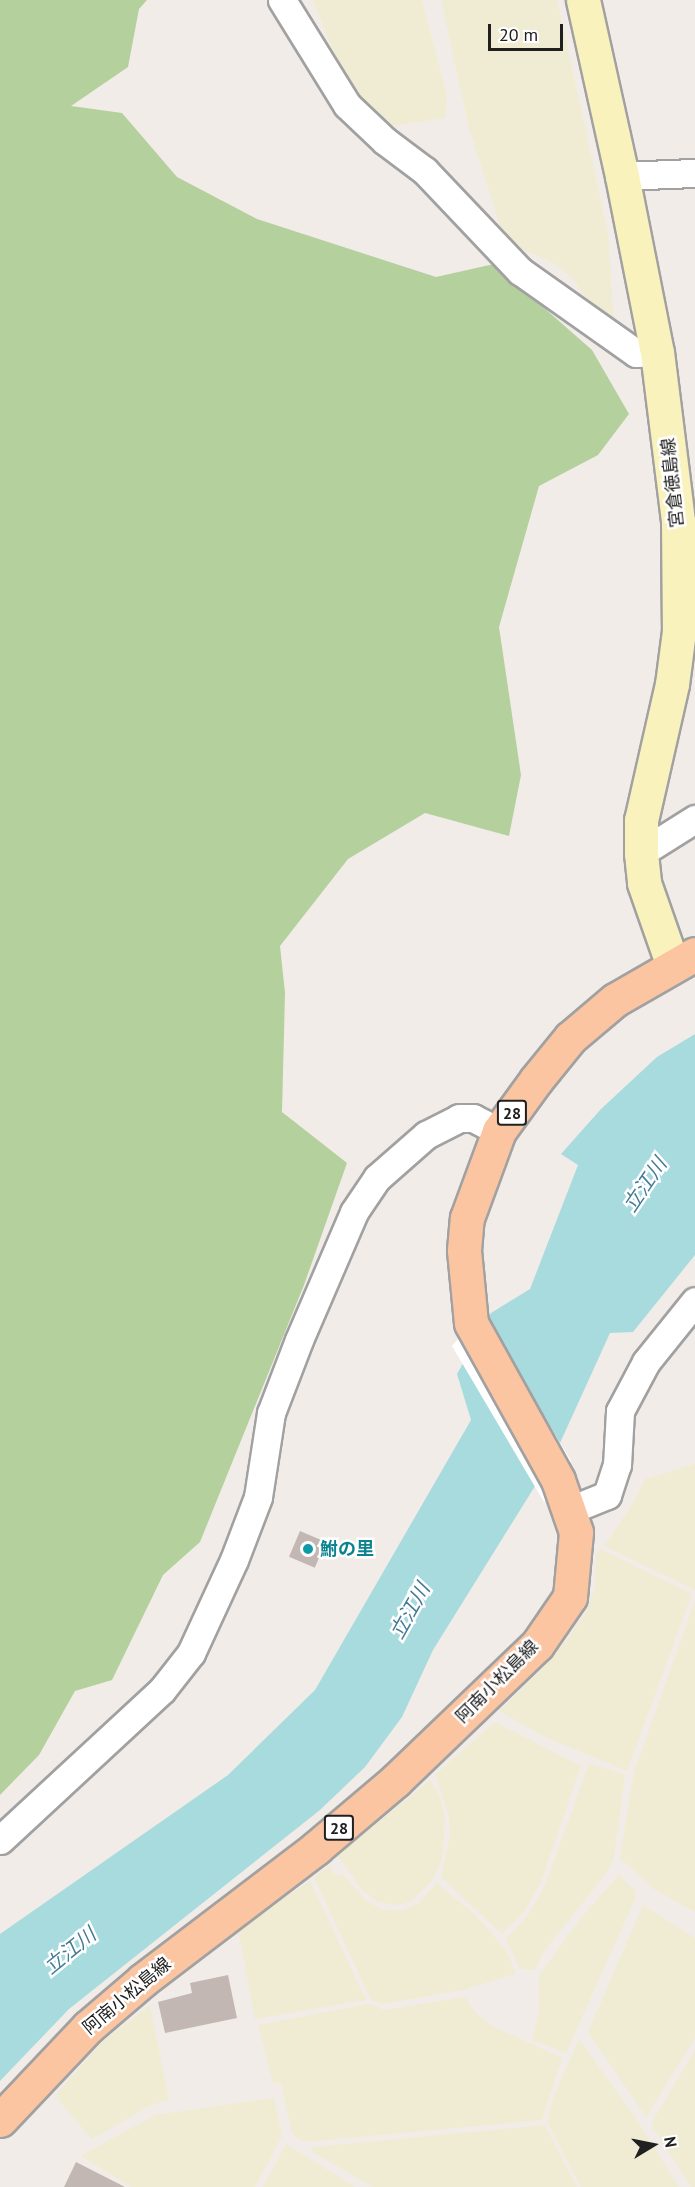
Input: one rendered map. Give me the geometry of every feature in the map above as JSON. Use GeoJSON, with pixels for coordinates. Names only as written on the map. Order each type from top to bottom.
{"type":"FeatureCollection","features":[{"type":"Feature","properties":{"kind":"main road","name":"宮倉徳島線"},"geometry":{"type":"LineString","coordinates":[[583,0],[622,176],[657,352],[678,521],[680,587],[672,684],[641,820],[641,853],[644,883],[684,960]]}},
{"type":"Feature","properties":{"kind":"main road","name":"阿南小松島線"},"geometry":{"type":"LineString","coordinates":[[0,2120],[88,2027],[143,1980],[316,1848],[395,1781],[537,1645],[570,1597],[576,1532],[564,1495],[471,1323],[464,1250],[467,1218],[499,1131],[570,1038],[615,1000],[684,960]]}},
{"type":"Feature","properties":{"kind":"street"},"geometry":{"type":"LineString","coordinates":[[282,0],[347,105],[385,141],[425,171],[520,270],[636,352],[657,352]]}},
{"type":"Feature","properties":{"kind":"street"},"geometry":{"type":"LineString","coordinates":[[622,176],[695,173]]}},
{"type":"Feature","properties":{"kind":"street"},"geometry":{"type":"LineString","coordinates":[[641,853],[695,819]]}},
{"type":"Feature","properties":{"kind":"street"},"geometry":{"type":"LineString","coordinates":[[0,1840],[162,1690],[191,1653],[234,1560],[258,1497],[271,1413],[299,1340],[354,1212],[377,1178],[426,1135],[459,1118],[473,1118],[499,1131]]}},
{"type":"Feature","properties":{"kind":"street"},"geometry":{"type":"LineString","coordinates":[[564,1495],[607,1495],[617,1465],[620,1411],[646,1362],[695,1301]]}},
{"type":"Feature","properties":{"kind":"shaded area"},"geometry":{"type":"Polygon","coordinates":[[[313,0],[422,0],[447,96],[445,118],[385,127],[349,93],[313,0]]]}},
{"type":"Feature","properties":{"kind":"shaded area"},"geometry":{"type":"Polygon","coordinates":[[[441,0],[557,0],[608,233],[614,325],[605,326],[573,279],[553,263],[515,246],[502,232],[469,128],[441,0]]]}},
{"type":"Feature","properties":{"kind":"shaded area"},"geometry":{"type":"Polygon","coordinates":[[[695,1464],[695,1590],[604,1546],[632,1505],[645,1479],[695,1464]]]}},
{"type":"Feature","properties":{"kind":"shaded area"},"geometry":{"type":"Polygon","coordinates":[[[600,1549],[692,1594],[627,1771],[545,1737],[499,1711],[536,1675],[565,1642],[585,1614],[595,1588],[596,1556],[600,1549]]]}},
{"type":"Feature","properties":{"kind":"shaded area"},"geometry":{"type":"Polygon","coordinates":[[[695,1601],[695,1912],[654,1889],[620,1858],[634,1772],[695,1601]]]}},
{"type":"Feature","properties":{"kind":"shaded area"},"geometry":{"type":"Polygon","coordinates":[[[495,1722],[581,1766],[541,1882],[525,1910],[502,1934],[441,1877],[450,1836],[449,1816],[435,1775],[495,1722]]]}},
{"type":"Feature","properties":{"kind":"shaded area"},"geometry":{"type":"Polygon","coordinates":[[[589,1763],[625,1775],[614,1858],[607,1872],[542,1954],[535,1970],[520,1969],[506,1939],[528,1915],[545,1886],[589,1763]]]}},
{"type":"Feature","properties":{"kind":"shaded area"},"geometry":{"type":"Polygon","coordinates":[[[430,1780],[441,1799],[445,1820],[442,1860],[432,1881],[410,1902],[396,1905],[378,1902],[361,1889],[338,1855],[430,1780]]]}},
{"type":"Feature","properties":{"kind":"shaded area"},"geometry":{"type":"Polygon","coordinates":[[[330,1866],[336,1876],[342,1873],[365,1900],[383,1910],[402,1910],[419,1903],[437,1883],[474,1914],[502,1945],[511,1960],[515,1974],[463,1990],[383,2004],[371,2000],[314,1877],[330,1866]]]}},
{"type":"Feature","properties":{"kind":"shaded area"},"geometry":{"type":"Polygon","coordinates":[[[619,1875],[635,1890],[635,1899],[566,2053],[532,2040],[539,2012],[539,1975],[580,1919],[619,1875]]]}},
{"type":"Feature","properties":{"kind":"shaded area"},"geometry":{"type":"Polygon","coordinates":[[[310,1881],[366,2000],[255,2019],[238,1929],[310,1881]]]}},
{"type":"Feature","properties":{"kind":"shaded area"},"geometry":{"type":"Polygon","coordinates":[[[643,1905],[695,1938],[695,2038],[646,2117],[588,2032],[643,1905]]]}},
{"type":"Feature","properties":{"kind":"shaded area"},"geometry":{"type":"Polygon","coordinates":[[[465,1997],[476,2013],[492,2026],[562,2058],[542,2120],[304,2142],[292,2134],[281,2083],[273,2083],[258,2025],[369,2004],[384,2010],[465,1997]]]}},
{"type":"Feature","properties":{"kind":"shaded area"},"geometry":{"type":"Polygon","coordinates":[[[150,2005],[169,2100],[151,2105],[92,2139],[55,2096],[99,2045],[150,2005]]]}},
{"type":"Feature","properties":{"kind":"shaded area"},"geometry":{"type":"Polygon","coordinates":[[[579,2039],[637,2120],[679,2187],[581,2187],[547,2122],[554,2096],[579,2039]]]}},
{"type":"Feature","properties":{"kind":"shaded area"},"geometry":{"type":"Polygon","coordinates":[[[695,2050],[695,2187],[691,2187],[651,2124],[695,2050]]]}},
{"type":"Feature","properties":{"kind":"shaded area"},"geometry":{"type":"Polygon","coordinates":[[[274,2098],[282,2136],[255,2187],[131,2187],[81,2156],[155,2115],[274,2098]]]}},
{"type":"Feature","properties":{"kind":"shaded area"},"geometry":{"type":"Polygon","coordinates":[[[545,2125],[577,2187],[373,2187],[311,2151],[314,2147],[545,2125]]]}},
{"type":"Feature","properties":{"kind":"shaded area"},"geometry":{"type":"Polygon","coordinates":[[[286,2144],[355,2187],[263,2187],[286,2144]]]}},
{"type":"Feature","properties":{"kind":"green space"},"geometry":{"type":"Polygon","coordinates":[[[0,0],[147,0],[139,9],[128,67],[71,106],[122,113],[177,177],[257,219],[436,277],[494,264],[592,350],[629,414],[598,455],[539,486],[499,627],[521,775],[509,836],[425,813],[348,859],[280,946],[285,993],[282,1112],[347,1163],[304,1285],[200,1542],[163,1575],[112,1680],[75,1691],[39,1755],[0,1795],[0,0]]]}},
{"type":"Feature","properties":{"kind":"water","name":"立江川"},"geometry":{"type":"Polygon","coordinates":[[[695,1034],[695,1255],[633,1332],[610,1333],[555,1454],[433,1650],[402,1717],[365,1767],[320,1810],[69,2009],[0,2081],[0,1934],[228,1775],[315,1690],[471,1420],[457,1374],[491,1313],[530,1289],[578,1165],[561,1154],[601,1109],[657,1057],[695,1034]]]}},
{"type":"Feature","properties":{"kind":"pier"},"geometry":{"type":"Polygon","coordinates":[[[485,1308],[499,1341],[571,1461],[544,1502],[452,1346],[485,1308]]]}},
{"type":"Feature","properties":{"kind":"building","name":"鮒の里"},"geometry":{"type":"Polygon","coordinates":[[[300,1531],[326,1542],[315,1568],[289,1557],[300,1531]]]}},
{"type":"Feature","properties":{"kind":"building"},"geometry":{"type":"Polygon","coordinates":[[[228,1975],[237,2018],[165,2033],[158,2002],[192,1993],[190,1983],[228,1975]]]}},
{"type":"Feature","properties":{"kind":"building"},"geometry":{"type":"Polygon","coordinates":[[[76,2162],[125,2187],[64,2187],[76,2162]]]}},
{"type":"Feature","properties":{"kind":"place","name":"鮒の里"},"geometry":{"type":"Point","coordinates":[308,1549]}}]}
